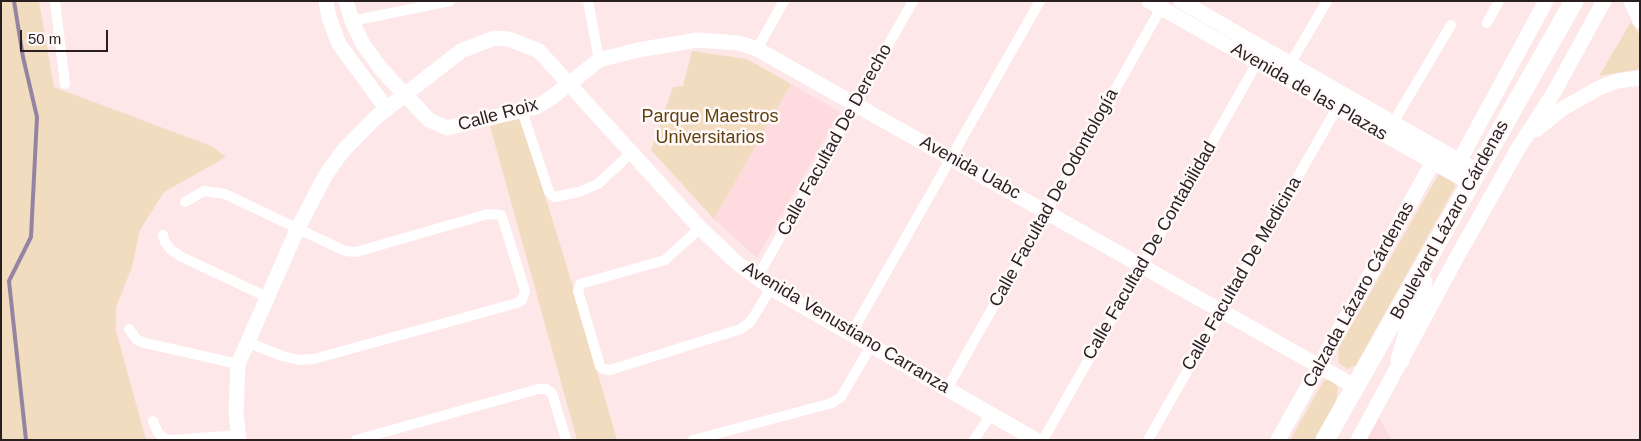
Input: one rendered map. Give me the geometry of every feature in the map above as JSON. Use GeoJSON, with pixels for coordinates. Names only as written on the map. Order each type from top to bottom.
{"type":"FeatureCollection","features":[{"type":"Feature","properties":{"kind":"highway"},"geometry":{"type":"LineString","coordinates":[[1562,23],[1569,1]]}},
{"type":"Feature","properties":{"kind":"highway","name":"Boulevard Lázaro Cárdenas"},"geometry":{"type":"LineString","coordinates":[[1325,440],[1574,1]]}},
{"type":"Feature","properties":{"kind":"highway"},"geometry":{"type":"LineString","coordinates":[[1400,360],[1433,250]]}},
{"type":"Feature","properties":{"kind":"street"},"geometry":{"type":"LineString","coordinates":[[55,1],[66,84]]}},
{"type":"Feature","properties":{"kind":"street"},"geometry":{"type":"LineString","coordinates":[[326,1],[329,18],[339,44],[386,108]]}},
{"type":"Feature","properties":{"kind":"street"},"geometry":{"type":"LineString","coordinates":[[346,1],[352,21],[371,57],[404,94]]}},
{"type":"Feature","properties":{"kind":"street"},"geometry":{"type":"LineString","coordinates":[[352,21],[450,1]]}},
{"type":"Feature","properties":{"kind":"street"},"geometry":{"type":"LineString","coordinates":[[588,1],[599,60]]}},
{"type":"Feature","properties":{"kind":"street"},"geometry":{"type":"LineString","coordinates":[[758,48],[784,1]]}},
{"type":"Feature","properties":{"kind":"street","name":"Calle Facultad De Derecho"},"geometry":{"type":"LineString","coordinates":[[757,278],[913,1]]}},
{"type":"Feature","properties":{"kind":"street"},"geometry":{"type":"LineString","coordinates":[[851,334],[1040,1]]}},
{"type":"Feature","properties":{"kind":"street","name":"Avenida de las Plazas"},"geometry":{"type":"LineString","coordinates":[[1181,1],[1393,123],[1436,156]]}},
{"type":"Feature","properties":{"kind":"street"},"geometry":{"type":"LineString","coordinates":[[1290,64],[1326,1]]}},
{"type":"Feature","properties":{"kind":"street"},"geometry":{"type":"LineString","coordinates":[[1487,23],[1499,1]]}},
{"type":"Feature","properties":{"kind":"street"},"geometry":{"type":"LineString","coordinates":[[1456,167],[1546,1]]}},
{"type":"Feature","properties":{"kind":"street","name":"Boulevard Lázaro Cárdenas"},"geometry":{"type":"LineString","coordinates":[[1358,440],[1400,360],[1519,147],[1552,94],[1604,1]]}},
{"type":"Feature","properties":{"kind":"street"},"geometry":{"type":"LineString","coordinates":[[1631,1],[1640,21]]}},
{"type":"Feature","properties":{"kind":"street","name":"Avenida de las Plazas"},"geometry":{"type":"LineString","coordinates":[[1155,5],[1337,108],[1436,156],[1473,177]]}},
{"type":"Feature","properties":{"kind":"street","name":"Calle Facultad De Odontología"},"geometry":{"type":"LineString","coordinates":[[947,389],[1047,212],[1155,5]]}},
{"type":"Feature","properties":{"kind":"street"},"geometry":{"type":"LineString","coordinates":[[1393,123],[1450,25]]}},
{"type":"Feature","properties":{"kind":"street","name":"Avenida Venustiano Carranza"},"geometry":{"type":"LineString","coordinates":[[239,437],[236,380],[238,364],[298,228],[324,176],[358,133],[386,108],[461,51],[494,38],[509,39],[539,51],[700,228],[737,263],[757,278],[771,288],[1036,440]]}},
{"type":"Feature","properties":{"kind":"street","name":"Avenida Uabc"},"geometry":{"type":"LineString","coordinates":[[569,84],[599,60],[638,50],[698,40],[739,43],[758,48],[1356,387]]}},
{"type":"Feature","properties":{"kind":"street","name":"Calle Facultad De Contabilidad"},"geometry":{"type":"LineString","coordinates":[[1043,440],[1257,63]]}},
{"type":"Feature","properties":{"kind":"street"},"geometry":{"type":"LineString","coordinates":[[1519,147],[1542,123],[1599,88],[1618,81],[1640,78]]}},
{"type":"Feature","properties":{"kind":"street","name":"Calle Roix"},"geometry":{"type":"LineString","coordinates":[[404,94],[429,120],[447,128],[522,110],[546,102],[569,84]]}},
{"type":"Feature","properties":{"kind":"street","name":"Calle Facultad De Medicina"},"geometry":{"type":"LineString","coordinates":[[1148,440],[1337,108]]}},
{"type":"Feature","properties":{"kind":"street"},"geometry":{"type":"LineString","coordinates":[[522,110],[549,192],[558,197],[579,192],[598,184],[631,153]]}},
{"type":"Feature","properties":{"kind":"street","name":"Calzada Lázaro Cárdenas"},"geometry":{"type":"LineString","coordinates":[[1278,440],[1436,156]]}},
{"type":"Feature","properties":{"kind":"street"},"geometry":{"type":"LineString","coordinates":[[185,202],[196,193],[215,191],[345,251],[356,252],[488,214],[501,215],[525,291],[522,300],[517,303],[314,359],[299,360],[282,356],[247,342]]}},
{"type":"Feature","properties":{"kind":"street"},"geometry":{"type":"LineString","coordinates":[[700,228],[665,260],[584,282],[578,291],[600,366],[610,370],[741,329],[751,321],[771,288]]}},
{"type":"Feature","properties":{"kind":"street"},"geometry":{"type":"LineString","coordinates":[[163,235],[170,250],[267,297]]}},
{"type":"Feature","properties":{"kind":"street"},"geometry":{"type":"LineString","coordinates":[[129,329],[137,340],[145,343],[238,364]]}},
{"type":"Feature","properties":{"kind":"street"},"geometry":{"type":"LineString","coordinates":[[694,440],[832,403],[841,397],[871,346]]}},
{"type":"Feature","properties":{"kind":"street"},"geometry":{"type":"LineString","coordinates":[[356,440],[538,388],[546,389],[552,393],[566,440]]}},
{"type":"Feature","properties":{"kind":"street"},"geometry":{"type":"LineString","coordinates":[[974,440],[991,414]]}},
{"type":"Feature","properties":{"kind":"street"},"geometry":{"type":"LineString","coordinates":[[153,421],[158,433],[164,438],[172,440],[239,437]]}},
{"type":"Feature","properties":{"kind":"shaded area"},"geometry":{"type":"Polygon","coordinates":[[[791,84],[840,112],[757,258],[714,219],[791,84]]]}},
{"type":"Feature","properties":{"kind":"shaded area"},"geometry":{"type":"Polygon","coordinates":[[[1379,417],[1391,440],[1365,440],[1365,439],[1379,417]]]}},
{"type":"Feature","properties":{"kind":"green space"},"geometry":{"type":"Polygon","coordinates":[[[1,1],[39,1],[54,87],[211,146],[226,157],[164,192],[140,230],[132,267],[116,307],[116,331],[146,440],[1,440],[1,1]]]}},
{"type":"Feature","properties":{"kind":"green space"},"geometry":{"type":"Polygon","coordinates":[[[1631,22],[1640,36],[1640,69],[1599,76],[1631,22]]]}},
{"type":"Feature","properties":{"kind":"green space","name":"Parque Maestros Universitarios"},"geometry":{"type":"Polygon","coordinates":[[[692,51],[747,59],[791,84],[714,219],[651,150],[673,87],[683,86],[692,51]]]}},
{"type":"Feature","properties":{"kind":"green space"},"geometry":{"type":"Polygon","coordinates":[[[521,117],[617,440],[577,440],[490,126],[521,117]]]}},
{"type":"Feature","properties":{"kind":"green space"},"geometry":{"type":"Polygon","coordinates":[[[1440,172],[1456,180],[1454,189],[1356,365],[1347,369],[1339,363],[1338,349],[1440,172]]]}},
{"type":"Feature","properties":{"kind":"green space"},"geometry":{"type":"Polygon","coordinates":[[[1324,380],[1332,380],[1338,388],[1336,401],[1315,440],[1290,440],[1324,380]]]}},
{"type":"Feature","properties":{"kind":"waterway"},"geometry":{"type":"LineString","coordinates":[[14,1],[23,57],[37,117],[31,237],[9,281],[26,440]]}}]}
